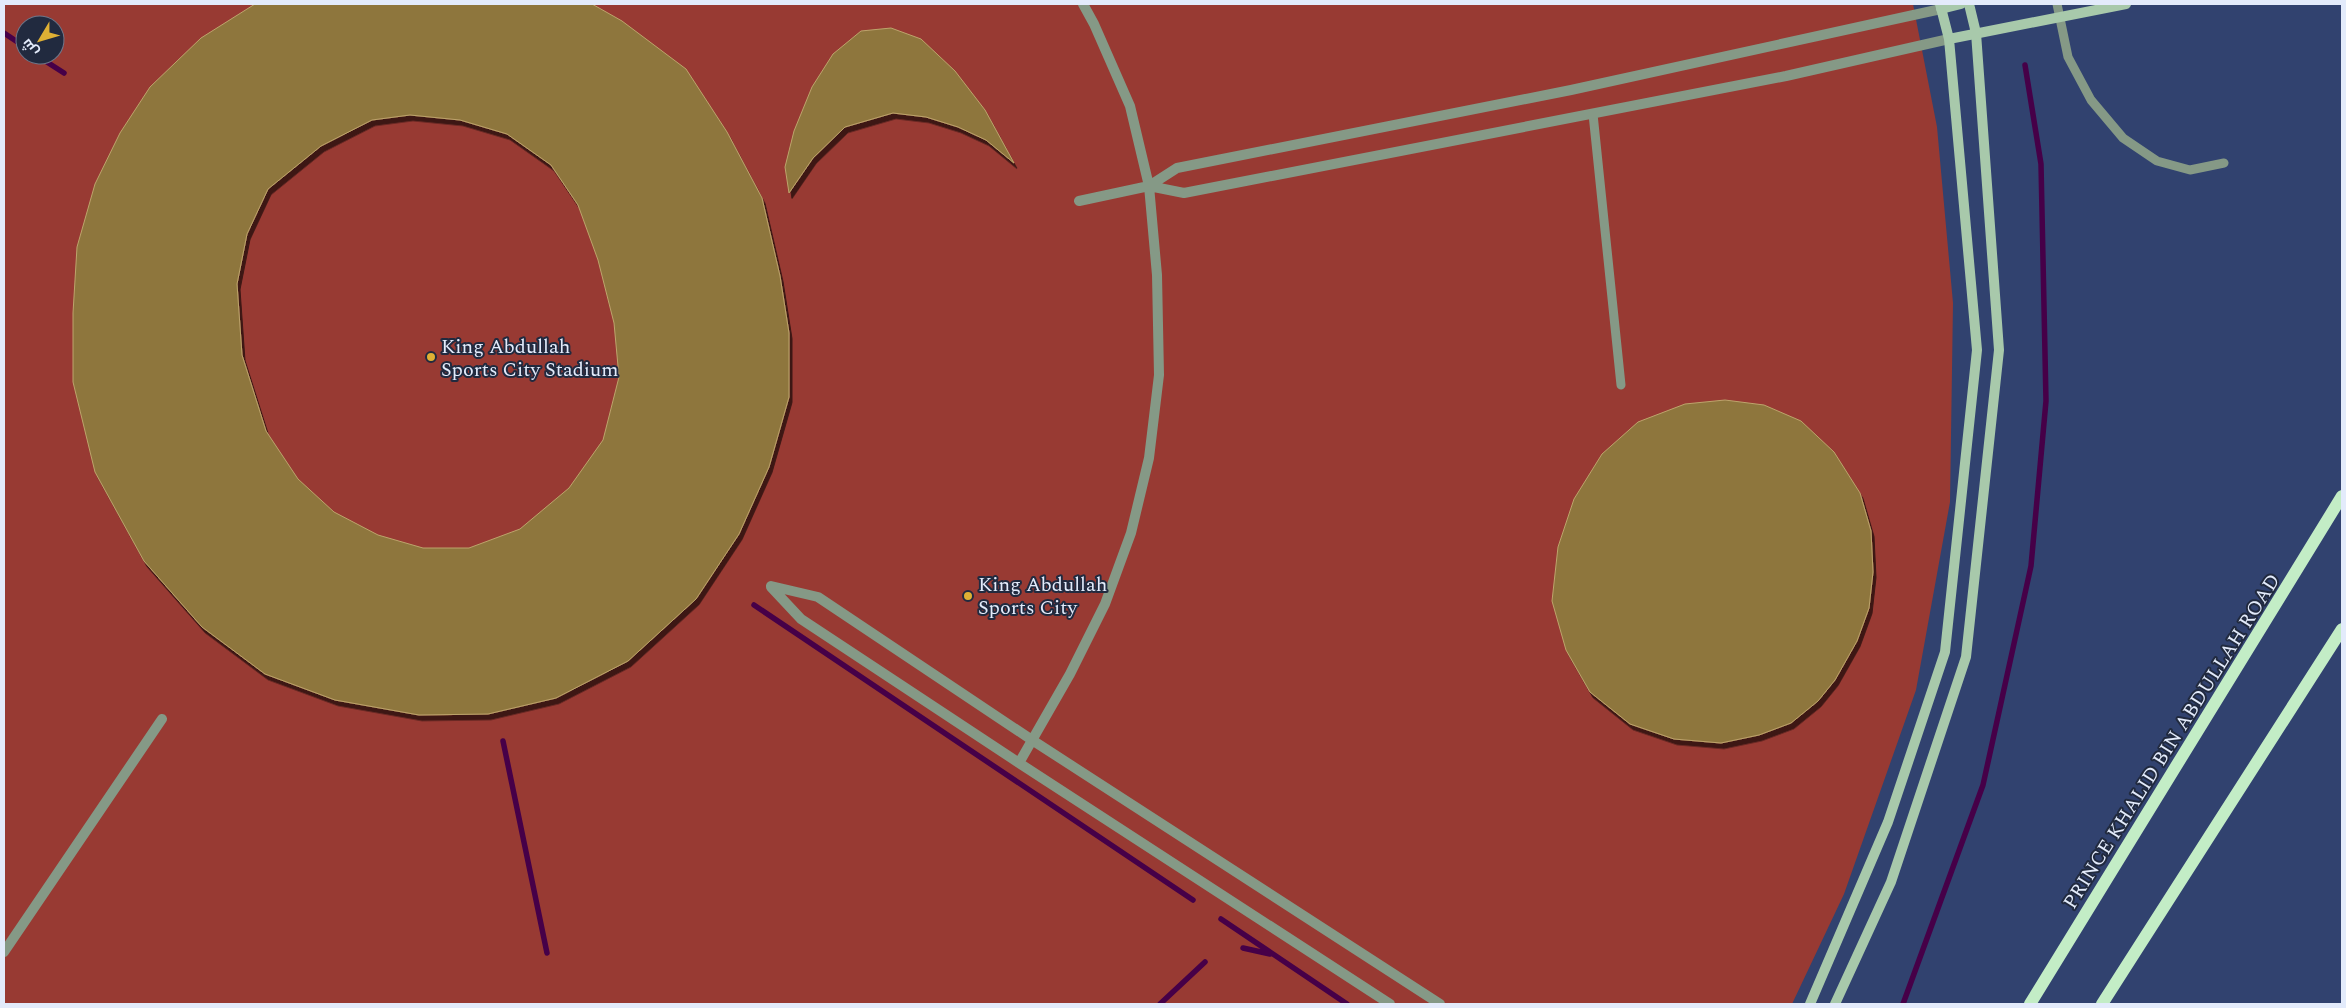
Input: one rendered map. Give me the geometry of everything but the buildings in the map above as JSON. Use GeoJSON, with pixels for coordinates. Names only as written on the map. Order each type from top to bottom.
{"type":"FeatureCollection","features":[{"type":"Feature","properties":{"kind":"main road"},"geometry":{"type":"LineString","coordinates":[[1810,1004],[1888,822],[1945,652],[1977,350],[1949,39],[1941,6],[1962,4]]}},
{"type":"Feature","properties":{"kind":"main road"},"geometry":{"type":"LineString","coordinates":[[1835,1004],[1891,882],[1966,657],[1999,350],[1976,33],[1969,4]]}},
{"type":"Feature","properties":{"kind":"main road"},"geometry":{"type":"LineString","coordinates":[[1949,39],[2126,4]]}},
{"type":"Feature","properties":{"kind":"main road","name":"PRINCE KHALID BIN ABDULLAH ROAD"},"geometry":{"type":"LineString","coordinates":[[2030,1004],[2342,496]]}},
{"type":"Feature","properties":{"kind":"main road"},"geometry":{"type":"LineString","coordinates":[[2102,1004],[2342,629]]}},
{"type":"Feature","properties":{"kind":"street"},"geometry":{"type":"LineString","coordinates":[[1019,763],[1070,674],[1105,604],[1131,534],[1149,458],[1159,375],[1157,275],[1149,186],[1130,106],[1094,24],[1083,4]]}},
{"type":"Feature","properties":{"kind":"street"},"geometry":{"type":"LineString","coordinates":[[1079,201],[1149,186],[1177,168],[1571,90],[1941,6]]}},
{"type":"Feature","properties":{"kind":"street"},"geometry":{"type":"LineString","coordinates":[[1149,186],[1184,193],[1786,76],[1949,39]]}},
{"type":"Feature","properties":{"kind":"street"},"geometry":{"type":"LineString","coordinates":[[1390,1004],[801,619],[771,586],[818,597],[1032,740],[1440,1004]]}},
{"type":"Feature","properties":{"kind":"street"},"geometry":{"type":"LineString","coordinates":[[4,952],[162,719]]}},
{"type":"Feature","properties":{"kind":"lane"},"geometry":{"type":"LineString","coordinates":[[2057,4],[2068,57],[2091,100],[2123,138],[2157,161],[2190,170],[2224,163]]}},
{"type":"Feature","properties":{"kind":"lane"},"geometry":{"type":"LineString","coordinates":[[1593,114],[1621,385]]}},
{"type":"Feature","properties":{"kind":"shaded area","name":"King Abdullah Sports City"},"geometry":{"type":"Polygon","coordinates":[[[4,4],[1913,4],[1937,127],[1953,303],[1950,502],[1916,690],[1844,894],[1792,1004],[4,1004],[4,4]]]}},
{"type":"Feature","properties":{"kind":"waterway"},"geometry":{"type":"LineString","coordinates":[[4,33],[15,40]]}},
{"type":"Feature","properties":{"kind":"waterway"},"geometry":{"type":"LineString","coordinates":[[52,65],[64,73]]}},
{"type":"Feature","properties":{"kind":"waterway"},"geometry":{"type":"LineString","coordinates":[[1903,1004],[1983,785],[2031,566],[2046,401],[2041,164],[2025,65]]}},
{"type":"Feature","properties":{"kind":"waterway"},"geometry":{"type":"LineString","coordinates":[[754,605],[1193,900]]}},
{"type":"Feature","properties":{"kind":"waterway"},"geometry":{"type":"LineString","coordinates":[[503,741],[547,953]]}},
{"type":"Feature","properties":{"kind":"waterway"},"geometry":{"type":"LineString","coordinates":[[1221,919],[1347,1004]]}},
{"type":"Feature","properties":{"kind":"waterway"},"geometry":{"type":"LineString","coordinates":[[1243,948],[1270,954]]}},
{"type":"Feature","properties":{"kind":"waterway"},"geometry":{"type":"LineString","coordinates":[[1160,1004],[1205,962]]}},
{"type":"Feature","properties":{"kind":"place","name":"King Abdullah Sports City Stadium"},"geometry":{"type":"Point","coordinates":[431,357]}},
{"type":"Feature","properties":{"kind":"place","name":"King Abdullah Sports City"},"geometry":{"type":"Point","coordinates":[968,596]}}]}
